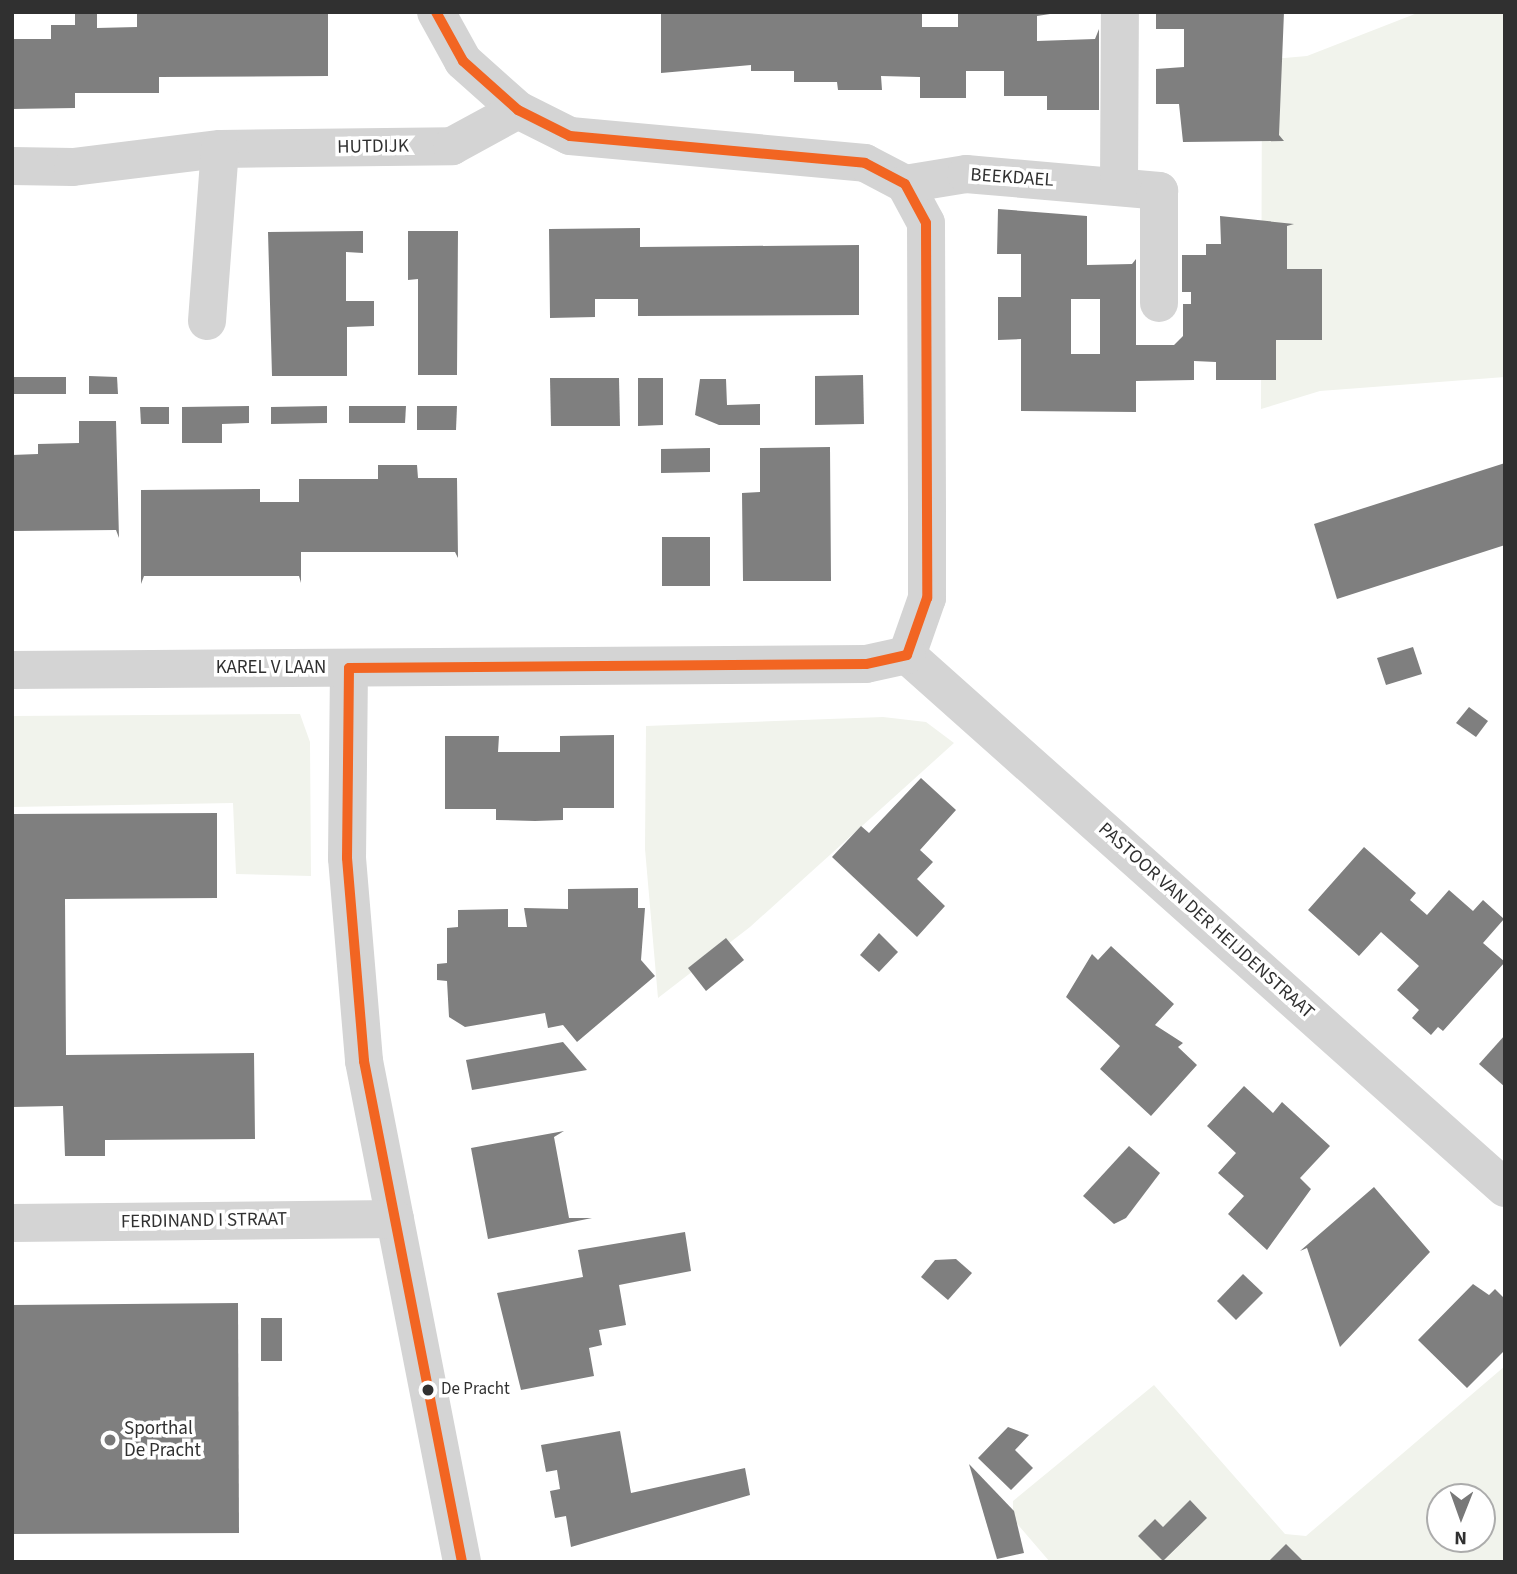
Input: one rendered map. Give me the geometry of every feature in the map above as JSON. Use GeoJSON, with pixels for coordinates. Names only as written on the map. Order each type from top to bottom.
{"type":"FeatureCollection","features":[{"type":"Feature","properties":{"kind":"street"},"geometry":{"type":"LineString","coordinates":[[436,12],[463,61],[518,110],[570,136],[865,163],[905,184],[926,223],[927,598],[907,654]]}},
{"type":"Feature","properties":{"kind":"street"},"geometry":{"type":"LineString","coordinates":[[1119,186],[1121,12]]}},
{"type":"Feature","properties":{"kind":"street","name":"HUTDIJK"},"geometry":{"type":"LineString","coordinates":[[12,166],[73,167],[220,149],[452,146],[518,110]]}},
{"type":"Feature","properties":{"kind":"street"},"geometry":{"type":"LineString","coordinates":[[206,321],[220,149]]}},
{"type":"Feature","properties":{"kind":"street","name":"BEEKDAEL"},"geometry":{"type":"LineString","coordinates":[[905,184],[966,174],[1159,191],[1159,303]]}},
{"type":"Feature","properties":{"kind":"street","name":"KAREL V LAAN"},"geometry":{"type":"LineString","coordinates":[[12,670],[866,664],[907,654]]}},
{"type":"Feature","properties":{"kind":"street","name":"PASTOOR VAN DER HEIJDENSTRAAT"},"geometry":{"type":"LineString","coordinates":[[907,654],[1505,1188]]}},
{"type":"Feature","properties":{"kind":"street"},"geometry":{"type":"LineString","coordinates":[[349,668],[351,954],[395,1219],[462,1562]]}},
{"type":"Feature","properties":{"kind":"street","name":"FERDINAND I STRAAT"},"geometry":{"type":"LineString","coordinates":[[12,1223],[395,1219]]}},
{"type":"Feature","properties":{"kind":"shaded area"},"geometry":{"type":"Polygon","coordinates":[[[1420,12],[1505,12],[1505,377],[1320,391],[1261,409],[1262,60],[1307,56],[1420,12]]]}},
{"type":"Feature","properties":{"kind":"shaded area"},"geometry":{"type":"Polygon","coordinates":[[[300,714],[310,742],[311,876],[236,874],[233,803],[12,807],[12,716],[300,714]]]}},
{"type":"Feature","properties":{"kind":"shaded area"},"geometry":{"type":"Polygon","coordinates":[[[883,717],[926,722],[954,743],[750,927],[658,998],[645,849],[646,726],[883,717]]]}},
{"type":"Feature","properties":{"kind":"shaded area"},"geometry":{"type":"Polygon","coordinates":[[[1505,1366],[1505,1562],[1050,1562],[1013,1519],[1013,1501],[1154,1385],[1285,1534],[1306,1536],[1505,1366]]]}},
{"type":"Feature","properties":{"kind":"building"},"geometry":{"type":"Polygon","coordinates":[[[97,12],[97,28],[137,27],[137,12],[328,12],[328,76],[159,77],[159,93],[75,93],[75,108],[12,109],[12,39],[51,39],[51,25],[75,25],[75,13],[97,12]]]}},
{"type":"Feature","properties":{"kind":"building"},"geometry":{"type":"Polygon","coordinates":[[[661,12],[922,12],[922,27],[958,27],[958,12],[1063,12],[1037,16],[1037,41],[1095,39],[1099,29],[1099,110],[1047,110],[1047,96],[1004,96],[1004,71],[966,71],[966,98],[920,98],[920,77],[881,76],[882,90],[838,90],[837,82],[794,82],[794,71],[751,71],[751,65],[661,73],[661,12]]]}},
{"type":"Feature","properties":{"kind":"building"},"geometry":{"type":"Polygon","coordinates":[[[1156,12],[1284,12],[1279,135],[1284,141],[1183,142],[1179,104],[1156,104],[1156,69],[1184,67],[1184,29],[1156,29],[1156,12]]]}},
{"type":"Feature","properties":{"kind":"building"},"geometry":{"type":"Polygon","coordinates":[[[998,209],[1087,216],[1087,265],[1132,264],[1136,259],[1136,345],[1174,345],[1183,336],[1183,304],[1191,304],[1191,292],[1182,292],[1182,255],[1206,255],[1206,244],[1221,244],[1220,216],[1294,224],[1287,226],[1287,269],[1322,269],[1322,340],[1276,340],[1276,380],[1216,380],[1216,362],[1194,361],[1194,380],[1136,381],[1136,412],[1021,411],[1021,339],[998,340],[998,297],[1021,297],[1021,254],[997,254],[998,209]],[[1071,299],[1071,354],[1100,354],[1100,299],[1071,299]]]}},
{"type":"Feature","properties":{"kind":"building"},"geometry":{"type":"Polygon","coordinates":[[[640,228],[640,247],[859,245],[859,315],[638,316],[638,299],[595,299],[595,317],[550,318],[549,229],[640,228]]]}},
{"type":"Feature","properties":{"kind":"building"},"geometry":{"type":"Polygon","coordinates":[[[363,231],[363,253],[346,252],[346,301],[374,301],[374,326],[347,327],[347,376],[272,376],[268,232],[363,231]]]}},
{"type":"Feature","properties":{"kind":"building"},"geometry":{"type":"Polygon","coordinates":[[[408,231],[458,231],[457,375],[418,375],[418,279],[408,280],[408,231]]]}},
{"type":"Feature","properties":{"kind":"building"},"geometry":{"type":"Polygon","coordinates":[[[863,375],[864,424],[815,425],[815,376],[863,375]]]}},
{"type":"Feature","properties":{"kind":"building"},"geometry":{"type":"Polygon","coordinates":[[[89,376],[117,377],[118,394],[89,394],[89,376]]]}},
{"type":"Feature","properties":{"kind":"building"},"geometry":{"type":"Polygon","coordinates":[[[12,377],[66,377],[66,394],[12,394],[12,377]]]}},
{"type":"Feature","properties":{"kind":"building"},"geometry":{"type":"Polygon","coordinates":[[[550,378],[619,378],[620,426],[551,426],[550,378]]]}},
{"type":"Feature","properties":{"kind":"building"},"geometry":{"type":"Polygon","coordinates":[[[638,378],[663,378],[663,425],[638,426],[638,378]]]}},
{"type":"Feature","properties":{"kind":"building"},"geometry":{"type":"Polygon","coordinates":[[[700,379],[726,379],[727,405],[760,404],[760,425],[719,425],[695,415],[700,379]]]}},
{"type":"Feature","properties":{"kind":"building"},"geometry":{"type":"Polygon","coordinates":[[[249,406],[249,423],[222,424],[222,443],[182,443],[182,407],[249,406]]]}},
{"type":"Feature","properties":{"kind":"building"},"geometry":{"type":"Polygon","coordinates":[[[327,406],[327,423],[271,424],[271,407],[327,406]]]}},
{"type":"Feature","properties":{"kind":"building"},"geometry":{"type":"Polygon","coordinates":[[[349,406],[406,406],[405,423],[349,423],[349,406]]]}},
{"type":"Feature","properties":{"kind":"building"},"geometry":{"type":"Polygon","coordinates":[[[417,406],[457,406],[456,430],[417,430],[417,406]]]}},
{"type":"Feature","properties":{"kind":"building"},"geometry":{"type":"Polygon","coordinates":[[[140,407],[169,407],[169,424],[141,424],[140,407]]]}},
{"type":"Feature","properties":{"kind":"building"},"geometry":{"type":"Polygon","coordinates":[[[79,421],[116,421],[119,538],[116,530],[12,531],[12,455],[38,454],[38,444],[79,443],[79,421]]]}},
{"type":"Feature","properties":{"kind":"building"},"geometry":{"type":"Polygon","coordinates":[[[830,447],[831,581],[743,581],[742,493],[760,492],[760,448],[830,447]]]}},
{"type":"Feature","properties":{"kind":"building"},"geometry":{"type":"Polygon","coordinates":[[[710,448],[710,472],[661,473],[661,449],[710,448]]]}},
{"type":"Feature","properties":{"kind":"building"},"geometry":{"type":"Polygon","coordinates":[[[1505,463],[1505,545],[1337,599],[1314,524],[1505,463]]]}},
{"type":"Feature","properties":{"kind":"building"},"geometry":{"type":"Polygon","coordinates":[[[378,465],[417,465],[418,478],[457,478],[458,558],[455,552],[301,552],[301,583],[299,576],[144,576],[141,584],[141,490],[260,489],[260,502],[299,502],[299,479],[378,479],[378,465]]]}},
{"type":"Feature","properties":{"kind":"building"},"geometry":{"type":"Polygon","coordinates":[[[662,537],[710,537],[710,586],[662,586],[662,537]]]}},
{"type":"Feature","properties":{"kind":"building"},"geometry":{"type":"Polygon","coordinates":[[[1413,647],[1422,674],[1386,685],[1377,658],[1413,647]]]}},
{"type":"Feature","properties":{"kind":"building"},"geometry":{"type":"Polygon","coordinates":[[[1469,707],[1488,721],[1476,737],[1456,723],[1469,707]]]}},
{"type":"Feature","properties":{"kind":"building"},"geometry":{"type":"Polygon","coordinates":[[[614,735],[614,808],[563,808],[563,820],[535,821],[496,820],[496,809],[445,809],[445,736],[499,736],[498,752],[560,752],[560,736],[614,735]]]}},
{"type":"Feature","properties":{"kind":"building"},"geometry":{"type":"Polygon","coordinates":[[[921,778],[956,810],[920,850],[933,862],[917,879],[945,906],[917,937],[832,857],[861,826],[869,833],[921,778]]]}},
{"type":"Feature","properties":{"kind":"building"},"geometry":{"type":"Polygon","coordinates":[[[217,813],[217,898],[65,899],[66,1055],[254,1053],[255,1139],[105,1140],[105,1156],[65,1156],[63,1106],[12,1107],[12,814],[217,813]]]}},
{"type":"Feature","properties":{"kind":"building"},"geometry":{"type":"Polygon","coordinates":[[[1364,847],[1416,893],[1410,900],[1427,915],[1449,890],[1473,911],[1483,900],[1504,919],[1483,943],[1505,962],[1443,1031],[1438,1027],[1431,1035],[1412,1018],[1419,1010],[1397,990],[1419,966],[1381,932],[1359,956],[1308,910],[1364,847]]]}},
{"type":"Feature","properties":{"kind":"building"},"geometry":{"type":"Polygon","coordinates":[[[638,888],[638,908],[645,908],[641,960],[655,976],[577,1042],[563,1025],[548,1028],[545,1013],[465,1027],[449,1017],[447,981],[437,980],[437,964],[447,963],[447,928],[458,927],[458,910],[508,909],[508,927],[527,927],[524,908],[568,909],[568,889],[638,888]]]}},
{"type":"Feature","properties":{"kind":"building"},"geometry":{"type":"Polygon","coordinates":[[[879,933],[898,952],[879,972],[860,955],[879,933]]]}},
{"type":"Feature","properties":{"kind":"building"},"geometry":{"type":"Polygon","coordinates":[[[726,938],[744,960],[706,991],[688,968],[726,938]]]}},
{"type":"Feature","properties":{"kind":"building"},"geometry":{"type":"Polygon","coordinates":[[[1111,946],[1174,1004],[1155,1025],[1183,1043],[1178,1047],[1197,1065],[1151,1116],[1100,1069],[1120,1046],[1066,997],[1092,954],[1098,960],[1111,946]]]}},
{"type":"Feature","properties":{"kind":"building"},"geometry":{"type":"Polygon","coordinates":[[[1505,1035],[1505,1087],[1479,1064],[1505,1035]]]}},
{"type":"Feature","properties":{"kind":"building"},"geometry":{"type":"Polygon","coordinates":[[[563,1042],[587,1070],[472,1090],[466,1060],[563,1042]]]}},
{"type":"Feature","properties":{"kind":"building"},"geometry":{"type":"Polygon","coordinates":[[[1244,1086],[1273,1113],[1282,1102],[1330,1146],[1300,1178],[1311,1189],[1267,1250],[1228,1214],[1244,1196],[1218,1173],[1236,1153],[1207,1126],[1244,1086]]]}},
{"type":"Feature","properties":{"kind":"building"},"geometry":{"type":"Polygon","coordinates":[[[564,1131],[554,1137],[569,1218],[592,1218],[488,1239],[471,1148],[564,1131]]]}},
{"type":"Feature","properties":{"kind":"building"},"geometry":{"type":"Polygon","coordinates":[[[1129,1146],[1160,1173],[1126,1218],[1114,1224],[1083,1196],[1129,1146]]]}},
{"type":"Feature","properties":{"kind":"building"},"geometry":{"type":"Polygon","coordinates":[[[1374,1187],[1430,1252],[1340,1347],[1307,1248],[1300,1251],[1374,1187]]]}},
{"type":"Feature","properties":{"kind":"building"},"geometry":{"type":"Polygon","coordinates":[[[685,1232],[691,1271],[619,1285],[626,1325],[599,1330],[602,1345],[589,1348],[594,1376],[521,1390],[497,1293],[583,1277],[578,1250],[685,1232]]]}},
{"type":"Feature","properties":{"kind":"building"},"geometry":{"type":"Polygon","coordinates":[[[956,1259],[972,1273],[948,1300],[921,1277],[935,1260],[956,1259]]]}},
{"type":"Feature","properties":{"kind":"building"},"geometry":{"type":"Polygon","coordinates":[[[1243,1274],[1263,1293],[1236,1320],[1217,1301],[1243,1274]]]}},
{"type":"Feature","properties":{"kind":"building"},"geometry":{"type":"Polygon","coordinates":[[[1473,1284],[1489,1295],[1495,1289],[1505,1299],[1505,1350],[1467,1388],[1418,1340],[1473,1284]]]}},
{"type":"Feature","properties":{"kind":"building"},"geometry":{"type":"Polygon","coordinates":[[[238,1303],[239,1533],[12,1534],[12,1305],[238,1303]]]}},
{"type":"Feature","properties":{"kind":"building"},"geometry":{"type":"Polygon","coordinates":[[[261,1318],[282,1318],[282,1361],[261,1361],[261,1318]]]}},
{"type":"Feature","properties":{"kind":"building"},"geometry":{"type":"Polygon","coordinates":[[[1008,1427],[1029,1435],[1015,1450],[1033,1468],[1011,1490],[978,1458],[1008,1427]]]}},
{"type":"Feature","properties":{"kind":"building"},"geometry":{"type":"Polygon","coordinates":[[[620,1431],[631,1493],[745,1468],[750,1495],[571,1547],[566,1516],[555,1518],[550,1491],[560,1489],[557,1470],[546,1472],[541,1445],[620,1431]]]}},
{"type":"Feature","properties":{"kind":"building"},"geometry":{"type":"Polygon","coordinates":[[[969,1464],[1014,1511],[1024,1553],[997,1559],[969,1464]]]}},
{"type":"Feature","properties":{"kind":"building"},"geometry":{"type":"Polygon","coordinates":[[[1190,1500],[1207,1518],[1163,1561],[1138,1536],[1155,1519],[1163,1527],[1190,1500]]]}},
{"type":"Feature","properties":{"kind":"building"},"geometry":{"type":"Polygon","coordinates":[[[1286,1544],[1304,1562],[1268,1562],[1286,1544]]]}},
{"type":"Feature","properties":{"kind":"transit line"},"geometry":{"type":"LineString","coordinates":[[436,12],[463,61],[518,110],[570,136],[865,163],[905,184],[926,223],[927,598],[907,655],[866,664],[349,668],[347,858],[364,1061],[462,1562]]}},
{"type":"Feature","properties":{"kind":"place","name":"De Pracht"},"geometry":{"type":"Point","coordinates":[428,1390]}},
{"type":"Feature","properties":{"kind":"place","name":"Sporthal De Pracht"},"geometry":{"type":"Point","coordinates":[110,1440]}}]}
